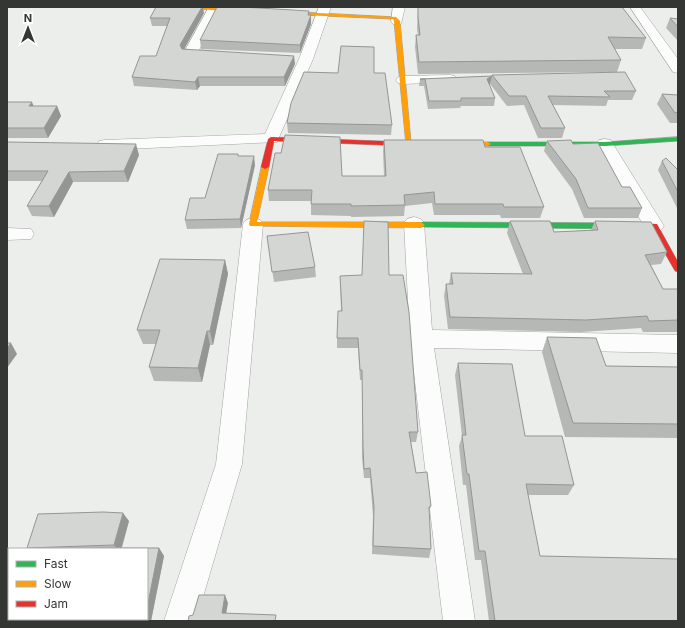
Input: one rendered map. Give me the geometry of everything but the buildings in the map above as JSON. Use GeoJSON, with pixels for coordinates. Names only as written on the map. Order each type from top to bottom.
{"type":"FeatureCollection","features":[{"type":"Feature","properties":{"kind":"street"},"geometry":{"type":"LineString","coordinates":[[188,7],[214,10],[252,11]]}},
{"type":"Feature","properties":{"kind":"street"},"geometry":{"type":"LineString","coordinates":[[399,7],[397,21],[408,144]]}},
{"type":"Feature","properties":{"kind":"street"},"geometry":{"type":"LineString","coordinates":[[634,8],[678,69]]}},
{"type":"Feature","properties":{"kind":"street"},"geometry":{"type":"LineString","coordinates":[[214,10],[190,54],[227,56]]}},
{"type":"Feature","properties":{"kind":"street"},"geometry":{"type":"LineString","coordinates":[[268,12],[323,11],[394,18],[397,21]]}},
{"type":"Feature","properties":{"kind":"street"},"geometry":{"type":"LineString","coordinates":[[180,621],[230,464],[253,224],[271,139],[299,59],[323,11]]}},
{"type":"Feature","properties":{"kind":"street"},"geometry":{"type":"LineString","coordinates":[[403,80],[466,79]]}},
{"type":"Feature","properties":{"kind":"street"},"geometry":{"type":"LineString","coordinates":[[87,144],[143,144],[271,139],[408,144],[605,144],[678,139]]}},
{"type":"Feature","properties":{"kind":"street"},"geometry":{"type":"LineString","coordinates":[[605,144],[678,269]]}},
{"type":"Feature","properties":{"kind":"street"},"geometry":{"type":"LineString","coordinates":[[253,224],[414,223],[654,226]]}},
{"type":"Feature","properties":{"kind":"street"},"geometry":{"type":"LineString","coordinates":[[414,223],[421,339],[460,621]]}},
{"type":"Feature","properties":{"kind":"street"},"geometry":{"type":"LineString","coordinates":[[421,339],[678,344]]}},
{"type":"Feature","properties":{"kind":"traffic: fast"},"geometry":{"type":"LineString","coordinates":[[488,144],[605,144],[678,139]]}},
{"type":"Feature","properties":{"kind":"traffic: fast"},"geometry":{"type":"LineString","coordinates":[[421,225],[639,226]]}},
{"type":"Feature","properties":{"kind":"traffic: slow"},"geometry":{"type":"LineString","coordinates":[[188,7],[246,11]]}},
{"type":"Feature","properties":{"kind":"traffic: slow"},"geometry":{"type":"LineString","coordinates":[[280,13],[394,18],[397,21],[408,144],[488,144]]}},
{"type":"Feature","properties":{"kind":"traffic: slow"},"geometry":{"type":"LineString","coordinates":[[265,167],[253,224],[421,225]]}},
{"type":"Feature","properties":{"kind":"traffic: jam"},"geometry":{"type":"LineString","coordinates":[[265,167],[271,139],[408,144]]}},
{"type":"Feature","properties":{"kind":"traffic: jam"},"geometry":{"type":"LineString","coordinates":[[639,226],[654,226],[678,269]]}}]}
